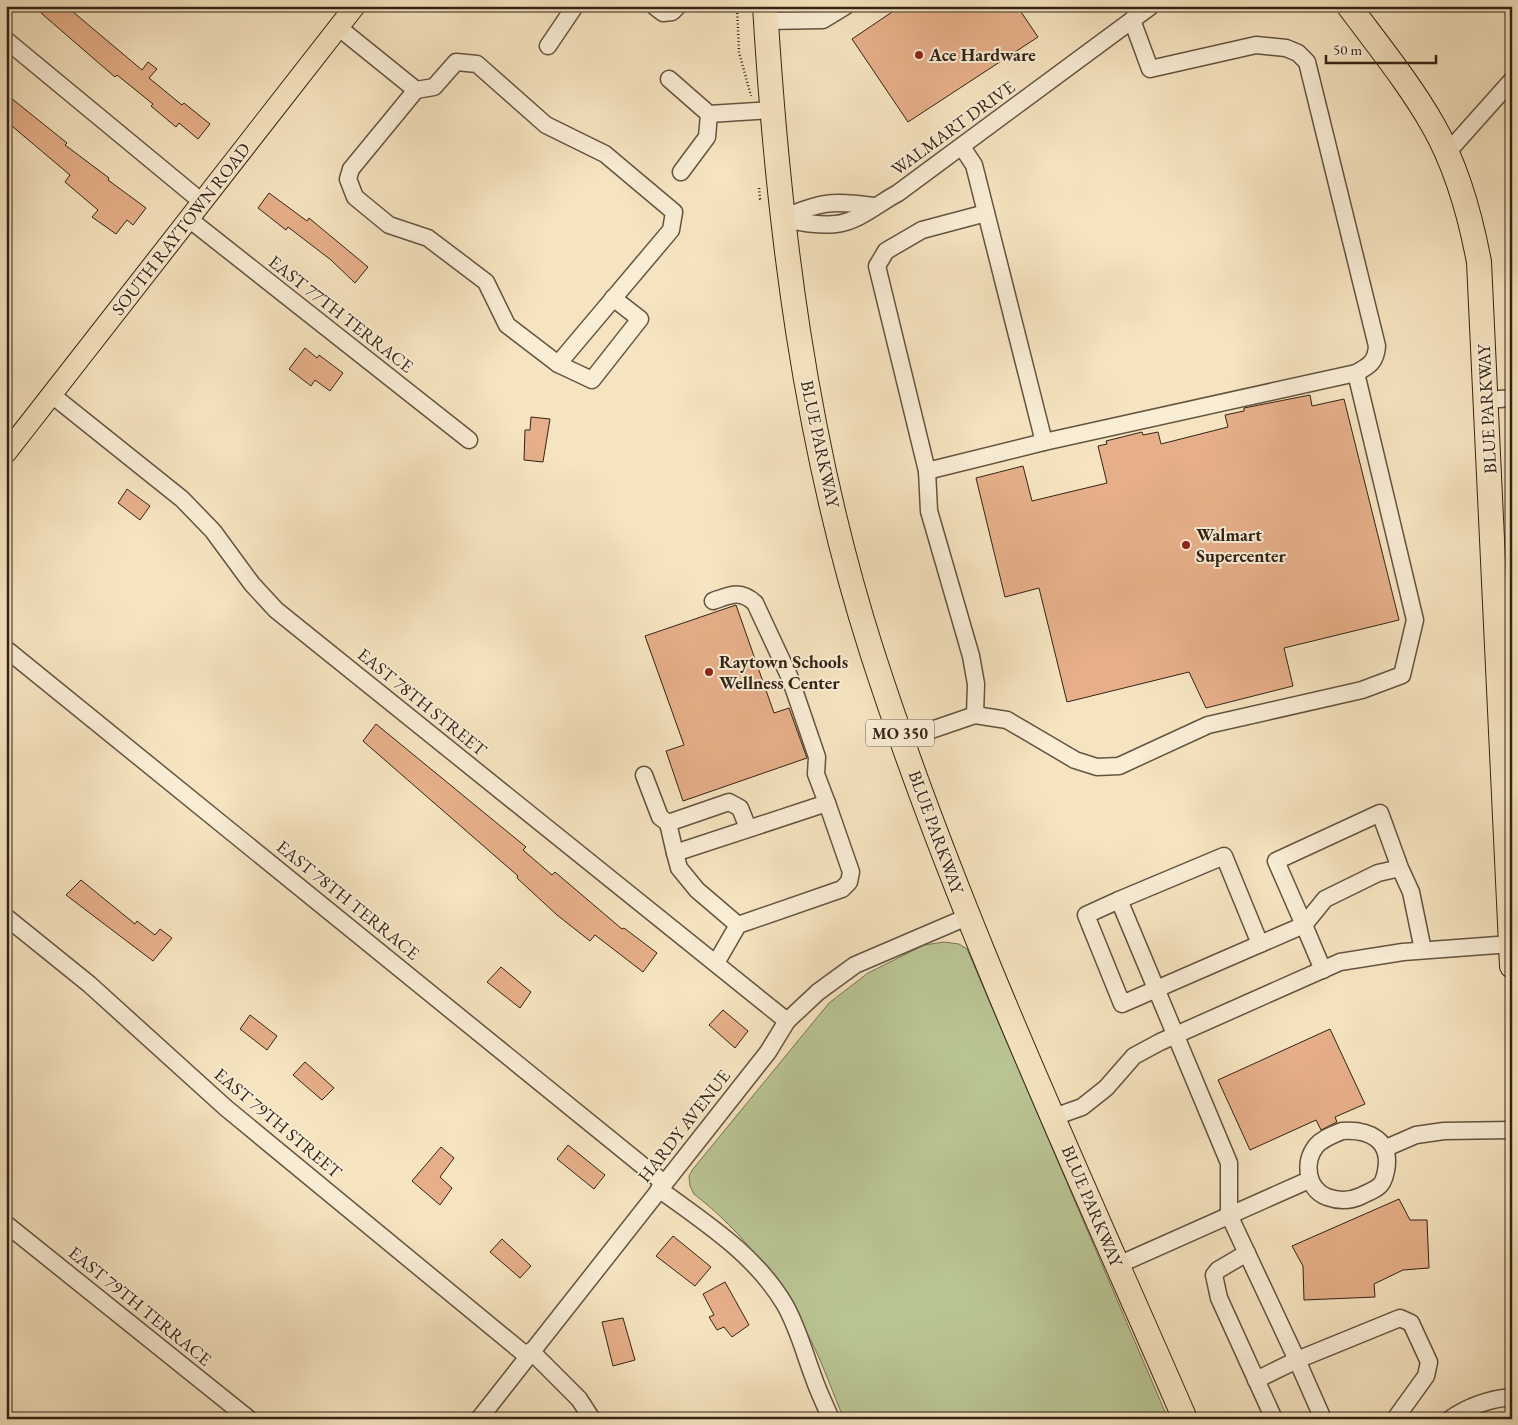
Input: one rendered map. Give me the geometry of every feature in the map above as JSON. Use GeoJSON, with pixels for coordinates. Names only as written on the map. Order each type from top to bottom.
{"type":"FeatureCollection","features":[{"type":"Feature","properties":{"kind":"highway","name":"BLUE PARKWAY"},"geometry":{"type":"LineString","coordinates":[[1351,7],[1408,84],[1434,126],[1470,214],[1479,262],[1510,898],[1511,955]]}},
{"type":"Feature","properties":{"kind":"highway","name":"BLUE PARKWAY"},"geometry":{"type":"LineString","coordinates":[[765,14],[761,105],[782,219],[798,333],[817,440],[871,649],[902,740],[967,917],[1184,1419]]}},
{"type":"Feature","properties":{"kind":"main road","name":"SOUTH RAYTOWN ROAD"},"geometry":{"type":"LineString","coordinates":[[6,453],[355,6]]}},
{"type":"Feature","properties":{"kind":"street"},"geometry":{"type":"LineString","coordinates":[[548,46],[575,6]]}},
{"type":"Feature","properties":{"kind":"street"},"geometry":{"type":"LineString","coordinates":[[654,6],[663,13],[672,12],[678,6]]}},
{"type":"Feature","properties":{"kind":"street","name":"WALMART DRIVE"},"geometry":{"type":"LineString","coordinates":[[782,219],[813,205],[845,202],[873,206],[898,193],[1151,6]]}},
{"type":"Feature","properties":{"kind":"street"},"geometry":{"type":"LineString","coordinates":[[765,14],[823,20],[840,8]]}},
{"type":"Feature","properties":{"kind":"street"},"geometry":{"type":"LineString","coordinates":[[926,471],[1044,442],[1356,373],[1370,366],[1376,357],[1377,346],[1307,62],[1298,52],[1286,48],[1256,45],[1150,69],[1132,20]]}},
{"type":"Feature","properties":{"kind":"street"},"geometry":{"type":"LineString","coordinates":[[338,27],[416,90]]}},
{"type":"Feature","properties":{"kind":"street"},"geometry":{"type":"LineString","coordinates":[[6,40],[202,202]]}},
{"type":"Feature","properties":{"kind":"street"},"geometry":{"type":"LineString","coordinates":[[558,364],[613,298],[671,230],[674,212],[605,154],[546,126],[477,64],[456,62],[434,87],[416,90],[351,169],[348,179],[355,196],[389,225],[428,238],[486,282],[507,325],[558,364],[592,380],[640,319],[613,298]]}},
{"type":"Feature","properties":{"kind":"street"},"geometry":{"type":"LineString","coordinates":[[669,79],[709,114]]}},
{"type":"Feature","properties":{"kind":"street"},"geometry":{"type":"LineString","coordinates":[[1446,154],[1512,80]]}},
{"type":"Feature","properties":{"kind":"street"},"geometry":{"type":"LineString","coordinates":[[709,114],[761,105]]}},
{"type":"Feature","properties":{"kind":"street"},"geometry":{"type":"LineString","coordinates":[[681,172],[707,137],[709,114]]}},
{"type":"Feature","properties":{"kind":"street"},"geometry":{"type":"LineString","coordinates":[[962,147],[974,165],[1044,442]]}},
{"type":"Feature","properties":{"kind":"street"},"geometry":{"type":"LineString","coordinates":[[975,715],[976,684],[971,656],[929,511],[926,471],[877,266],[886,251],[922,230],[986,213]]}},
{"type":"Feature","properties":{"kind":"street","name":"EAST 77TH TERRACE"},"geometry":{"type":"LineString","coordinates":[[189,218],[469,440]]}},
{"type":"Feature","properties":{"kind":"street"},"geometry":{"type":"LineString","coordinates":[[902,740],[975,715],[1007,720],[1075,760],[1097,767],[1119,766],[1208,725],[1362,690],[1402,674],[1414,620],[1356,373]]}},
{"type":"Feature","properties":{"kind":"street","name":"EAST 78TH STREET"},"geometry":{"type":"LineString","coordinates":[[52,395],[182,498],[213,532],[252,584],[276,610],[787,1021]]}},
{"type":"Feature","properties":{"kind":"street"},"geometry":{"type":"LineString","coordinates":[[1487,400],[1512,398]]}},
{"type":"Feature","properties":{"kind":"street"},"geometry":{"type":"LineString","coordinates":[[713,601],[738,593],[747,595],[755,602],[790,678],[817,757],[816,774],[851,872],[849,882],[842,889],[738,925],[716,963]]}},
{"type":"Feature","properties":{"kind":"street","name":"EAST 78TH TERRACE"},"geometry":{"type":"LineString","coordinates":[[6,649],[742,1251],[765,1276],[785,1305],[800,1336],[813,1376],[831,1419]]}},
{"type":"Feature","properties":{"kind":"street"},"geometry":{"type":"LineString","coordinates":[[644,775],[660,817],[668,822],[679,868],[697,890],[738,925]]}},
{"type":"Feature","properties":{"kind":"street"},"geometry":{"type":"LineString","coordinates":[[668,822],[729,802],[740,808],[748,828]]}},
{"type":"Feature","properties":{"kind":"street"},"geometry":{"type":"LineString","coordinates":[[675,852],[827,803]]}},
{"type":"Feature","properties":{"kind":"street"},"geometry":{"type":"LineString","coordinates":[[1323,970],[1276,861],[1380,813],[1411,892],[1423,950]]}},
{"type":"Feature","properties":{"kind":"street"},"geometry":{"type":"LineString","coordinates":[[1260,944],[1224,856],[1086,915],[1122,1004],[1304,925],[1325,899],[1378,873],[1400,868]]}},
{"type":"Feature","properties":{"kind":"street"},"geometry":{"type":"LineString","coordinates":[[1119,900],[1229,1163],[1230,1215],[1322,1419]]}},
{"type":"Feature","properties":{"kind":"street","name":"EAST 79TH STREET"},"geometry":{"type":"LineString","coordinates":[[6,917],[89,984],[226,1108],[529,1354],[579,1399],[592,1419]]}},
{"type":"Feature","properties":{"kind":"street","name":"HARDY AVENUE"},"geometry":{"type":"LineString","coordinates":[[479,1419],[768,1052],[787,1021],[818,992],[856,965],[967,917]]}},
{"type":"Feature","properties":{"kind":"street"},"geometry":{"type":"LineString","coordinates":[[1054,1117],[1082,1107],[1106,1088],[1134,1056],[1175,1035],[1340,962],[1423,950],[1511,955]]}},
{"type":"Feature","properties":{"kind":"street"},"geometry":{"type":"LineString","coordinates":[[1386,1148],[1416,1135],[1444,1131],[1512,1130]]}},
{"type":"Feature","properties":{"kind":"street"},"geometry":{"type":"LineString","coordinates":[[1342,1131],[1361,1131],[1374,1137],[1386,1148],[1387,1167],[1385,1177],[1379,1187],[1354,1198],[1339,1200],[1326,1196],[1309,1180],[1310,1157],[1316,1146],[1327,1137],[1342,1131]]}},
{"type":"Feature","properties":{"kind":"street"},"geometry":{"type":"LineString","coordinates":[[1118,1265],[1309,1180]]}},
{"type":"Feature","properties":{"kind":"street","name":"EAST 79TH TERRACE"},"geometry":{"type":"LineString","coordinates":[[6,1224],[249,1419]]}},
{"type":"Feature","properties":{"kind":"street"},"geometry":{"type":"LineString","coordinates":[[1247,1253],[1218,1270],[1214,1275],[1219,1298],[1274,1419]]}},
{"type":"Feature","properties":{"kind":"street"},"geometry":{"type":"LineString","coordinates":[[1256,1380],[1297,1360],[1400,1318],[1411,1324],[1429,1362],[1426,1376],[1395,1419]]}},
{"type":"Feature","properties":{"kind":"street"},"geometry":{"type":"LineString","coordinates":[[1450,1419],[1471,1405],[1496,1398],[1512,1397]]}},
{"type":"Feature","properties":{"kind":"path"},"geometry":{"type":"LineString","coordinates":[[737,6],[739,52],[761,105]]}},
{"type":"Feature","properties":{"kind":"green space"},"geometry":{"type":"Polygon","coordinates":[[[944,942],[959,944],[967,949],[1168,1419],[844,1419],[814,1347],[786,1297],[745,1241],[694,1194],[690,1186],[689,1176],[693,1169],[829,1003],[868,973],[924,945],[944,942]]]}},
{"type":"Feature","properties":{"kind":"building"},"geometry":{"type":"Polygon","coordinates":[[[46,6],[66,6],[142,70],[148,62],[157,69],[149,78],[182,105],[184,103],[210,124],[198,139],[179,123],[176,127],[151,106],[153,104],[117,75],[115,77],[41,13],[46,6]]]}},
{"type":"Feature","properties":{"kind":"building","name":"Ace Hardware"},"geometry":{"type":"Polygon","coordinates":[[[901,6],[1017,6],[1038,37],[908,122],[852,39],[901,6]]]}},
{"type":"Feature","properties":{"kind":"building"},"geometry":{"type":"Polygon","coordinates":[[[6,94],[67,143],[65,145],[146,208],[133,225],[127,220],[116,234],[92,217],[98,210],[65,182],[70,175],[6,121],[6,94]]]}},
{"type":"Feature","properties":{"kind":"building"},"geometry":{"type":"Polygon","coordinates":[[[269,193],[307,221],[309,218],[368,267],[355,283],[331,260],[288,227],[286,230],[258,208],[269,193]]]}},
{"type":"Feature","properties":{"kind":"building"},"geometry":{"type":"Polygon","coordinates":[[[305,348],[317,358],[319,355],[343,373],[330,391],[315,380],[311,386],[289,369],[305,348]]]}},
{"type":"Feature","properties":{"kind":"building","name":"Walmart Supercenter"},"geometry":{"type":"Polygon","coordinates":[[[1310,395],[1312,406],[1344,399],[1399,620],[1284,648],[1293,686],[1206,708],[1189,672],[1067,702],[1039,588],[1005,597],[976,478],[1023,466],[1032,501],[1107,483],[1098,446],[1107,444],[1106,441],[1142,432],[1143,435],[1158,432],[1161,444],[1228,427],[1225,415],[1244,411],[1244,408],[1310,395]]]}},
{"type":"Feature","properties":{"kind":"building"},"geometry":{"type":"Polygon","coordinates":[[[531,417],[550,419],[543,462],[524,460],[525,430],[530,430],[531,417]]]}},
{"type":"Feature","properties":{"kind":"building"},"geometry":{"type":"Polygon","coordinates":[[[127,489],[150,506],[140,520],[118,503],[127,489]]]}},
{"type":"Feature","properties":{"kind":"building","name":"Raytown Schools Wellness Center"},"geometry":{"type":"Polygon","coordinates":[[[736,605],[774,713],[789,708],[807,758],[683,801],[666,751],[684,745],[645,636],[736,605]]]}},
{"type":"Feature","properties":{"kind":"building"},"geometry":{"type":"Polygon","coordinates":[[[376,724],[526,847],[523,850],[552,875],[555,872],[622,929],[624,928],[657,953],[643,972],[595,935],[590,941],[557,915],[517,878],[518,876],[363,741],[376,724]]]}},
{"type":"Feature","properties":{"kind":"building"},"geometry":{"type":"Polygon","coordinates":[[[81,880],[135,924],[137,921],[155,935],[160,929],[172,938],[153,961],[66,895],[81,880]]]}},
{"type":"Feature","properties":{"kind":"building"},"geometry":{"type":"Polygon","coordinates":[[[501,967],[531,992],[520,1008],[487,982],[501,967]]]}},
{"type":"Feature","properties":{"kind":"building"},"geometry":{"type":"Polygon","coordinates":[[[723,1010],[748,1031],[735,1048],[709,1025],[723,1010]]]}},
{"type":"Feature","properties":{"kind":"building"},"geometry":{"type":"Polygon","coordinates":[[[250,1015],[277,1036],[267,1050],[240,1029],[250,1015]]]}},
{"type":"Feature","properties":{"kind":"building"},"geometry":{"type":"Polygon","coordinates":[[[1330,1029],[1365,1104],[1335,1117],[1337,1122],[1321,1130],[1316,1120],[1250,1150],[1218,1080],[1330,1029]]]}},
{"type":"Feature","properties":{"kind":"building"},"geometry":{"type":"Polygon","coordinates":[[[305,1062],[334,1088],[322,1100],[293,1075],[305,1062]]]}},
{"type":"Feature","properties":{"kind":"building"},"geometry":{"type":"Polygon","coordinates":[[[568,1145],[605,1175],[594,1189],[557,1159],[568,1145]]]}},
{"type":"Feature","properties":{"kind":"building"},"geometry":{"type":"Polygon","coordinates":[[[441,1147],[454,1158],[440,1177],[452,1188],[440,1205],[412,1181],[441,1147]]]}},
{"type":"Feature","properties":{"kind":"building"},"geometry":{"type":"Polygon","coordinates":[[[1399,1199],[1410,1220],[1427,1220],[1429,1268],[1403,1270],[1374,1284],[1375,1297],[1304,1300],[1303,1266],[1292,1246],[1399,1199]]]}},
{"type":"Feature","properties":{"kind":"building"},"geometry":{"type":"Polygon","coordinates":[[[673,1236],[711,1267],[695,1286],[656,1256],[673,1236]]]}},
{"type":"Feature","properties":{"kind":"building"},"geometry":{"type":"Polygon","coordinates":[[[502,1239],[531,1266],[520,1278],[490,1252],[502,1239]]]}},
{"type":"Feature","properties":{"kind":"building"},"geometry":{"type":"Polygon","coordinates":[[[725,1282],[749,1325],[732,1337],[724,1327],[717,1330],[709,1317],[714,1315],[703,1294],[725,1282]]]}},
{"type":"Feature","properties":{"kind":"building"},"geometry":{"type":"Polygon","coordinates":[[[623,1318],[635,1360],[613,1366],[602,1322],[623,1318]]]}},
{"type":"Feature","properties":{"kind":"place","name":"Ace Hardware"},"geometry":{"type":"Point","coordinates":[919,55]}},
{"type":"Feature","properties":{"kind":"place","name":"Walmart Supercenter"},"geometry":{"type":"Point","coordinates":[1186,545]}},
{"type":"Feature","properties":{"kind":"place","name":"Raytown Schools Wellness Center"},"geometry":{"type":"Point","coordinates":[709,672]}}]}
